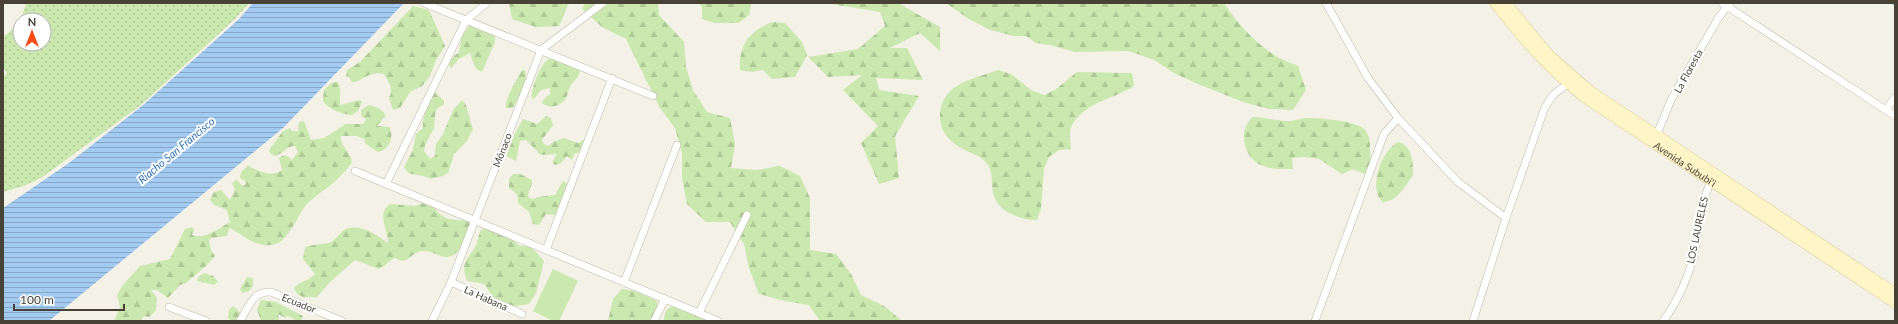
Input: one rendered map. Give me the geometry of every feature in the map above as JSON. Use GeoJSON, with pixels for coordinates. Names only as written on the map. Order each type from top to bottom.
{"type":"FeatureCollection","features":[{"type":"Feature","properties":{"kind":"street"},"geometry":{"type":"LineString","coordinates":[[424,3],[612,78],[653,96]]}},
{"type":"Feature","properties":{"kind":"street"},"geometry":{"type":"LineString","coordinates":[[386,184],[466,20],[487,3]]}},
{"type":"Feature","properties":{"kind":"street"},"geometry":{"type":"LineString","coordinates":[[540,50],[603,3]]}},
{"type":"Feature","properties":{"kind":"street"},"geometry":{"type":"LineString","coordinates":[[1326,3],[1368,78],[1398,118],[1458,182],[1506,218]]}},
{"type":"Feature","properties":{"kind":"street","name":"Avenida Sububi'i"},"geometry":{"type":"LineString","coordinates":[[1495,3],[1537,54],[1571,81],[1599,108],[1655,140],[1895,293]]}},
{"type":"Feature","properties":{"kind":"street","name":"Avenida Sububi'i"},"geometry":{"type":"LineString","coordinates":[[1506,3],[1571,81]]}},
{"type":"Feature","properties":{"kind":"street"},"geometry":{"type":"LineString","coordinates":[[1726,4],[1895,116]]}},
{"type":"Feature","properties":{"kind":"street","name":"La Floresta"},"geometry":{"type":"LineString","coordinates":[[1655,140],[1671,100],[1726,4]]}},
{"type":"Feature","properties":{"kind":"street","name":"Mónaco"},"geometry":{"type":"LineString","coordinates":[[432,321],[451,282],[540,50]]}},
{"type":"Feature","properties":{"kind":"street"},"geometry":{"type":"LineString","coordinates":[[546,250],[612,78]]}},
{"type":"Feature","properties":{"kind":"street"},"geometry":{"type":"LineString","coordinates":[[1473,321],[1506,218],[1545,107],[1553,95],[1571,81]]}},
{"type":"Feature","properties":{"kind":"street"},"geometry":{"type":"LineString","coordinates":[[1886,110],[1895,97]]}},
{"type":"Feature","properties":{"kind":"street"},"geometry":{"type":"LineString","coordinates":[[1315,321],[1384,134],[1398,118]]}},
{"type":"Feature","properties":{"kind":"street","name":"Avenida Sububi'i"},"geometry":{"type":"LineString","coordinates":[[1655,140],[1711,182],[1895,303]]}},
{"type":"Feature","properties":{"kind":"street"},"geometry":{"type":"LineString","coordinates":[[624,282],[677,145]]}},
{"type":"Feature","properties":{"kind":"street"},"geometry":{"type":"LineString","coordinates":[[355,171],[718,321]]}},
{"type":"Feature","properties":{"kind":"street","name":"LOS LAURELES"},"geometry":{"type":"LineString","coordinates":[[1663,321],[1676,298],[1694,254],[1702,204],[1711,182]]}},
{"type":"Feature","properties":{"kind":"street"},"geometry":{"type":"LineString","coordinates":[[699,313],[747,215]]}},
{"type":"Feature","properties":{"kind":"street","name":"La Habana"},"geometry":{"type":"LineString","coordinates":[[451,282],[522,314]]}},
{"type":"Feature","properties":{"kind":"street","name":"Ecuador"},"geometry":{"type":"LineString","coordinates":[[240,321],[256,295],[262,292],[271,292],[342,321]]}},
{"type":"Feature","properties":{"kind":"street"},"geometry":{"type":"LineString","coordinates":[[654,321],[665,298]]}},
{"type":"Feature","properties":{"kind":"street"},"geometry":{"type":"LineString","coordinates":[[168,307],[206,321]]}},
{"type":"Feature","properties":{"kind":"green space"},"geometry":{"type":"Polygon","coordinates":[[[26,3],[249,3],[236,18],[141,105],[41,178],[24,186],[3,192],[3,78],[7,73],[3,67],[3,37],[12,30],[12,52],[52,52],[52,12],[23,12],[26,3]]]}},
{"type":"Feature","properties":{"kind":"green space"},"geometry":{"type":"Polygon","coordinates":[[[509,3],[569,3],[559,26],[536,27],[512,19],[509,3]]]}},
{"type":"Feature","properties":{"kind":"green space"},"geometry":{"type":"Polygon","coordinates":[[[585,3],[658,3],[659,15],[684,42],[686,67],[693,90],[707,112],[730,118],[735,144],[731,168],[756,170],[780,166],[800,176],[810,198],[810,250],[836,254],[851,274],[861,295],[884,306],[902,321],[820,321],[809,305],[784,301],[759,294],[749,268],[744,244],[730,222],[706,222],[687,204],[682,179],[682,153],[675,128],[660,108],[626,39],[602,27],[582,9],[585,3]]]}},
{"type":"Feature","properties":{"kind":"green space"},"geometry":{"type":"Polygon","coordinates":[[[699,3],[751,3],[749,15],[739,23],[715,23],[702,19],[702,7],[699,3]]]}},
{"type":"Feature","properties":{"kind":"green space"},"geometry":{"type":"Polygon","coordinates":[[[825,3],[898,3],[940,27],[940,51],[920,33],[890,48],[907,48],[923,80],[876,78],[879,90],[919,96],[895,136],[899,178],[879,184],[861,143],[878,126],[843,90],[862,75],[828,77],[808,57],[858,49],[885,26],[880,12],[825,3]]]}},
{"type":"Feature","properties":{"kind":"green space"},"geometry":{"type":"Polygon","coordinates":[[[946,3],[1224,3],[1241,25],[1268,51],[1298,66],[1306,90],[1293,110],[1269,109],[1243,102],[1198,84],[1174,73],[1154,60],[1129,51],[1075,52],[1036,43],[1026,36],[1014,36],[990,30],[969,19],[946,3]]]}},
{"type":"Feature","properties":{"kind":"green space"},"geometry":{"type":"Polygon","coordinates":[[[413,6],[429,10],[445,46],[436,60],[430,76],[422,86],[410,92],[400,108],[393,110],[389,98],[391,92],[390,86],[384,74],[378,73],[370,75],[352,82],[348,76],[346,77],[347,70],[360,62],[413,6]]]}},
{"type":"Feature","properties":{"kind":"green space"},"geometry":{"type":"Polygon","coordinates":[[[772,22],[785,23],[802,42],[807,55],[795,77],[772,79],[763,70],[752,72],[740,70],[741,53],[747,40],[757,30],[772,22]]]}},
{"type":"Feature","properties":{"kind":"green space"},"geometry":{"type":"Polygon","coordinates":[[[470,25],[476,25],[495,36],[495,42],[482,72],[475,67],[470,53],[459,59],[451,68],[449,65],[452,58],[459,52],[462,36],[470,25]]]}},
{"type":"Feature","properties":{"kind":"green space"},"geometry":{"type":"Polygon","coordinates":[[[549,59],[562,59],[579,67],[580,70],[579,76],[569,88],[565,99],[556,106],[549,106],[542,103],[543,100],[550,94],[550,88],[541,90],[535,98],[532,99],[534,84],[546,61],[549,59]]]}},
{"type":"Feature","properties":{"kind":"green space"},"geometry":{"type":"Polygon","coordinates":[[[522,70],[525,70],[526,74],[525,84],[514,106],[512,108],[506,108],[509,95],[522,70]]]}},
{"type":"Feature","properties":{"kind":"green space"},"geometry":{"type":"Polygon","coordinates":[[[998,70],[1011,74],[1031,90],[1044,95],[1056,89],[1077,72],[1132,73],[1134,86],[1126,91],[1097,103],[1080,114],[1070,131],[1071,149],[1059,150],[1049,157],[1044,169],[1041,209],[1037,220],[1018,217],[1001,207],[994,196],[991,174],[988,165],[981,158],[959,147],[951,141],[941,125],[940,114],[942,104],[947,95],[953,89],[970,80],[998,70]]]}},
{"type":"Feature","properties":{"kind":"green space"},"geometry":{"type":"Polygon","coordinates":[[[338,82],[340,88],[340,105],[360,100],[362,102],[358,111],[352,115],[336,111],[323,101],[324,90],[331,83],[338,82]]]}},
{"type":"Feature","properties":{"kind":"green space"},"geometry":{"type":"Polygon","coordinates":[[[435,92],[444,101],[444,104],[437,109],[434,128],[425,145],[424,151],[430,159],[435,156],[436,144],[443,134],[453,110],[462,100],[466,105],[473,129],[467,141],[454,154],[448,173],[443,176],[430,179],[409,173],[404,167],[413,150],[416,134],[423,128],[426,109],[435,92]]]}},
{"type":"Feature","properties":{"kind":"green space"},"geometry":{"type":"Polygon","coordinates":[[[369,105],[379,108],[386,115],[377,126],[389,127],[391,131],[391,139],[388,146],[382,151],[378,152],[366,144],[364,139],[357,136],[341,136],[342,143],[350,156],[352,163],[336,181],[306,205],[292,229],[282,240],[271,245],[259,244],[229,228],[227,236],[212,238],[209,240],[211,250],[215,256],[186,283],[180,285],[168,298],[157,290],[151,290],[157,298],[156,310],[149,317],[144,316],[140,321],[114,321],[120,307],[117,295],[123,285],[140,266],[170,259],[185,229],[192,227],[194,229],[192,235],[202,236],[212,233],[230,222],[227,210],[214,205],[210,200],[214,192],[221,190],[230,200],[235,189],[232,184],[236,179],[243,186],[246,184],[240,176],[242,171],[248,166],[269,174],[282,170],[279,158],[284,155],[292,160],[298,152],[295,146],[289,147],[275,156],[270,153],[269,150],[283,131],[290,128],[292,131],[298,131],[299,122],[304,121],[311,140],[324,138],[346,124],[363,124],[366,119],[361,116],[361,110],[369,105]]]}},
{"type":"Feature","properties":{"kind":"green space"},"geometry":{"type":"Polygon","coordinates":[[[546,116],[551,118],[553,125],[542,140],[543,143],[548,146],[553,142],[564,138],[578,143],[586,139],[580,152],[574,154],[572,160],[567,156],[561,163],[555,165],[552,162],[557,154],[541,155],[526,140],[520,141],[516,161],[506,156],[506,150],[523,119],[537,124],[546,116]]]}},
{"type":"Feature","properties":{"kind":"green space"},"geometry":{"type":"Polygon","coordinates":[[[1253,117],[1287,121],[1305,118],[1327,119],[1354,124],[1365,130],[1368,134],[1370,159],[1368,168],[1365,174],[1353,169],[1342,174],[1319,159],[1305,157],[1292,158],[1293,169],[1276,169],[1263,166],[1249,155],[1244,142],[1245,128],[1253,117]]]}},
{"type":"Feature","properties":{"kind":"green space"},"geometry":{"type":"Polygon","coordinates":[[[1399,142],[1410,152],[1413,175],[1397,196],[1383,202],[1378,196],[1376,188],[1379,169],[1387,152],[1399,142]]]}},
{"type":"Feature","properties":{"kind":"green space"},"geometry":{"type":"Polygon","coordinates":[[[513,174],[520,174],[532,180],[528,195],[529,198],[533,199],[555,195],[563,181],[569,185],[557,213],[555,215],[546,214],[539,225],[533,224],[529,212],[518,203],[517,194],[509,188],[509,179],[513,174]]]}},
{"type":"Feature","properties":{"kind":"green space"},"geometry":{"type":"Polygon","coordinates":[[[426,202],[446,218],[469,222],[468,233],[464,244],[456,253],[446,257],[428,251],[422,251],[403,261],[395,258],[379,269],[355,260],[329,283],[317,297],[303,297],[297,294],[294,288],[315,274],[303,259],[305,247],[329,243],[344,230],[352,228],[368,231],[388,243],[383,217],[386,208],[390,204],[415,206],[426,202]]]}},
{"type":"Feature","properties":{"kind":"green space"},"geometry":{"type":"Polygon","coordinates":[[[487,228],[510,238],[520,246],[532,245],[534,250],[544,261],[536,293],[529,304],[509,307],[496,302],[485,285],[467,281],[464,268],[466,260],[477,243],[481,230],[487,228]]]}},
{"type":"Feature","properties":{"kind":"green space"},"geometry":{"type":"Polygon","coordinates":[[[553,269],[578,281],[559,321],[553,321],[533,311],[553,269]]]}},
{"type":"Feature","properties":{"kind":"green space"},"geometry":{"type":"Polygon","coordinates":[[[204,273],[213,276],[219,283],[216,282],[215,285],[197,281],[199,276],[204,273]]]}},
{"type":"Feature","properties":{"kind":"green space"},"geometry":{"type":"Polygon","coordinates":[[[247,277],[253,278],[253,286],[249,291],[242,293],[240,289],[247,277]]]}},
{"type":"Feature","properties":{"kind":"green space"},"geometry":{"type":"Polygon","coordinates":[[[622,289],[635,291],[657,301],[658,308],[651,321],[608,321],[613,299],[622,289]]]}},
{"type":"Feature","properties":{"kind":"green space"},"geometry":{"type":"Polygon","coordinates":[[[261,300],[276,302],[303,316],[302,319],[298,321],[287,316],[285,318],[278,314],[279,321],[261,321],[257,309],[261,300]]]}},
{"type":"Feature","properties":{"kind":"green space"},"geometry":{"type":"Polygon","coordinates":[[[233,306],[241,313],[236,321],[232,321],[228,318],[229,310],[233,306]]]}},
{"type":"Feature","properties":{"kind":"green space"},"geometry":{"type":"Polygon","coordinates":[[[675,306],[687,312],[718,321],[664,321],[666,310],[675,306]]]}},
{"type":"Feature","properties":{"kind":"water","name":"Riacho San Francisco"},"geometry":{"type":"Polygon","coordinates":[[[253,3],[404,3],[283,128],[49,321],[3,321],[3,208],[69,163],[142,106],[239,19],[253,3]]]}}]}
